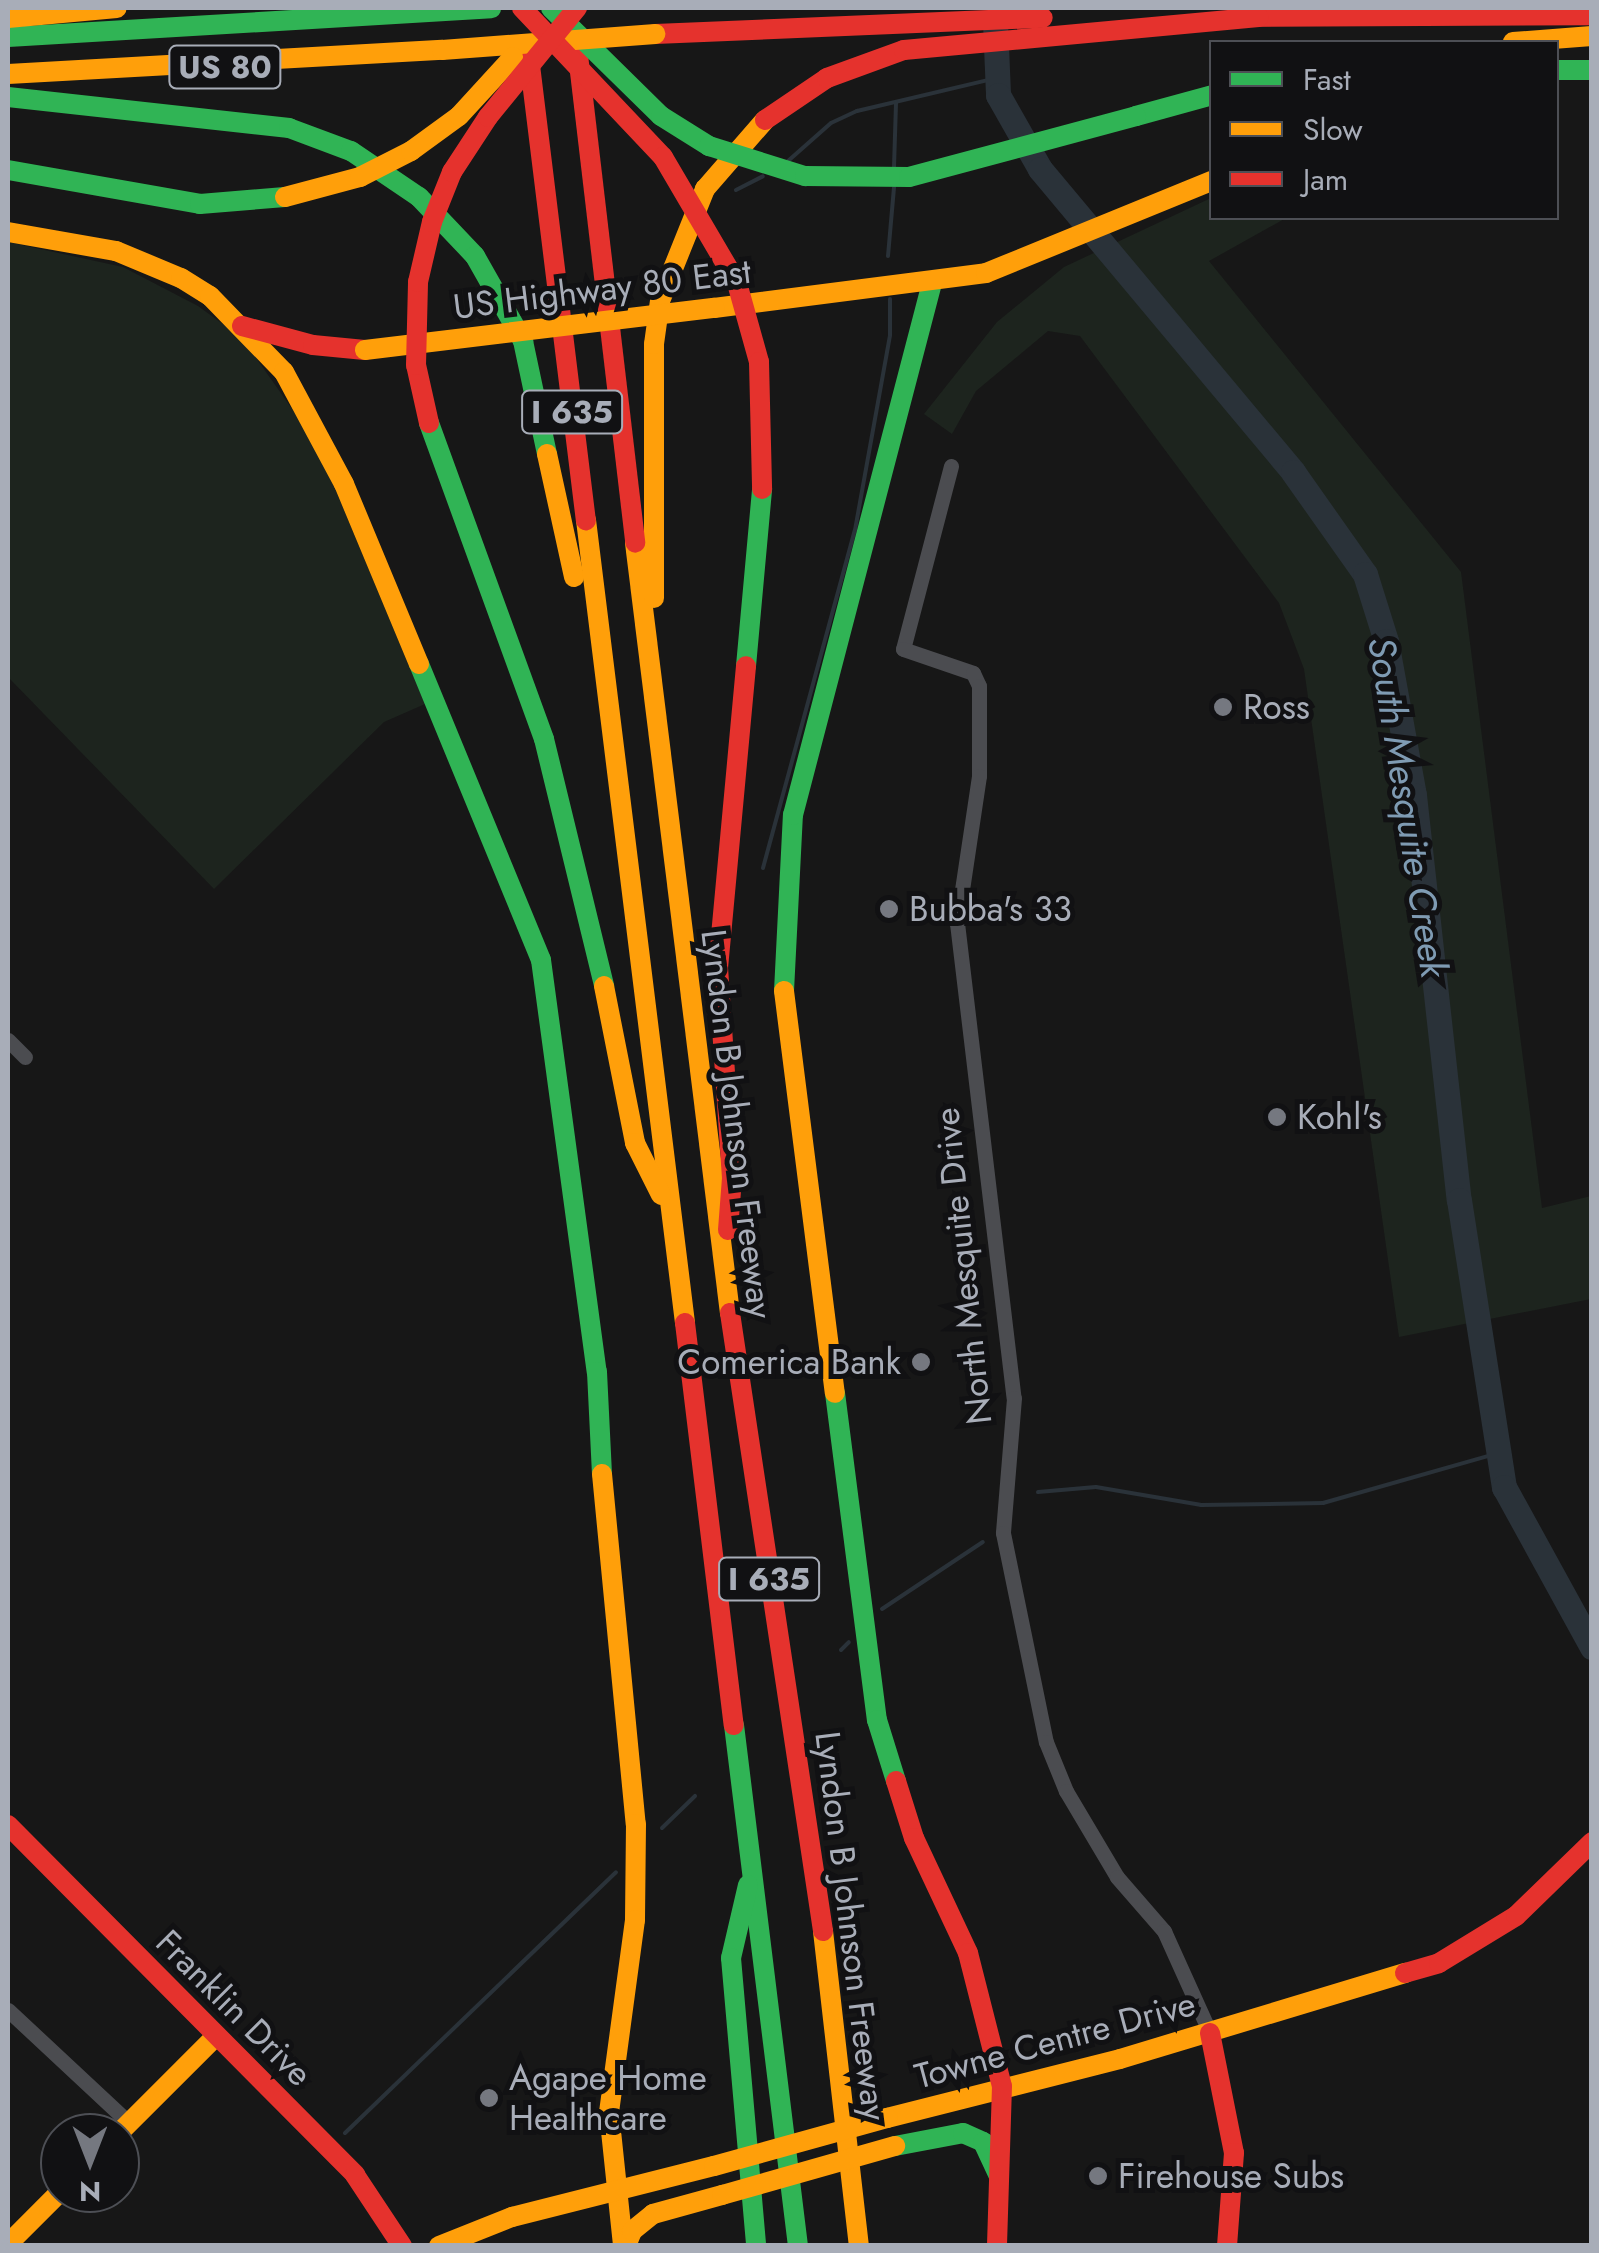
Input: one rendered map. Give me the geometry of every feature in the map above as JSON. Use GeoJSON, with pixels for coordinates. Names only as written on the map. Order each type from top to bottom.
{"type":"FeatureCollection","features":[{"type":"Feature","properties":{"kind":"main road"},"geometry":{"type":"LineString","coordinates":[[8,18],[117,8]]}},
{"type":"Feature","properties":{"kind":"main road","name":"US 80"},"geometry":{"type":"LineString","coordinates":[[8,37],[491,8]]}},
{"type":"Feature","properties":{"kind":"main road"},"geometry":{"type":"LineString","coordinates":[[522,8],[663,158],[737,282],[759,362],[762,489],[718,968],[732,1178],[724,1294]]}},
{"type":"Feature","properties":{"kind":"main road","name":"I 635"},"geometry":{"type":"LineString","coordinates":[[522,8],[798,2246]]}},
{"type":"Feature","properties":{"kind":"main road"},"geometry":{"type":"LineString","coordinates":[[8,170],[200,204],[285,197],[360,176],[411,150],[459,116],[553,8],[661,116],[709,146],[805,176],[908,177],[1209,96]]}},
{"type":"Feature","properties":{"kind":"main road"},"geometry":{"type":"LineString","coordinates":[[575,8],[488,117],[452,172],[432,222],[418,282],[416,332],[429,423],[544,738],[583,884],[635,1143],[670,1214]]}},
{"type":"Feature","properties":{"kind":"main road","name":"Lyndon B Johnson Freeway"},"geometry":{"type":"LineString","coordinates":[[575,8],[724,1294],[815,1864],[859,2246]]}},
{"type":"Feature","properties":{"kind":"main road"},"geometry":{"type":"LineString","coordinates":[[649,669],[659,525],[654,344],[664,282],[686,226],[734,152],[794,98],[865,62],[1040,26],[1166,30],[1258,17],[1592,15]]}},
{"type":"Feature","properties":{"kind":"main road","name":"US 80"},"geometry":{"type":"LineString","coordinates":[[8,74],[956,18],[1040,26]]}},
{"type":"Feature","properties":{"kind":"main road"},"geometry":{"type":"LineString","coordinates":[[1539,40],[1592,36]]}},
{"type":"Feature","properties":{"kind":"main road"},"geometry":{"type":"LineString","coordinates":[[1559,70],[1592,70]]}},
{"type":"Feature","properties":{"kind":"main road"},"geometry":{"type":"LineString","coordinates":[[8,97],[289,128],[386,172],[455,230],[510,312],[536,383],[622,816]]}},
{"type":"Feature","properties":{"kind":"main road","name":"US Highway 80 East"},"geometry":{"type":"LineString","coordinates":[[8,232],[73,240],[148,263],[210,296],[240,326],[313,345],[365,350],[932,282],[1020,260],[1209,182]]}},
{"type":"Feature","properties":{"kind":"main road","name":"Lyndon B Johnson Freeway"},"geometry":{"type":"LineString","coordinates":[[932,282],[793,814],[781,970],[877,1720],[914,1838],[968,1953],[1002,2086],[1003,2187],[997,2246]]}},
{"type":"Feature","properties":{"kind":"main road"},"geometry":{"type":"LineString","coordinates":[[240,326],[284,372],[344,484],[541,960],[597,1372],[606,1565],[636,1824],[634,1934],[609,2112],[614,2189],[624,2246]]}},
{"type":"Feature","properties":{"kind":"main road","name":"Franklin Drive"},"geometry":{"type":"LineString","coordinates":[[8,1825],[355,2175],[402,2246]]}},
{"type":"Feature","properties":{"kind":"main road","name":"Towne Centre Drive"},"geometry":{"type":"LineString","coordinates":[[439,2246],[614,2189],[714,2166],[1391,1982],[1439,1963],[1516,1916],[1592,1842]]}},
{"type":"Feature","properties":{"kind":"main road"},"geometry":{"type":"LineString","coordinates":[[815,1864],[877,2246]]}},
{"type":"Feature","properties":{"kind":"main road"},"geometry":{"type":"LineString","coordinates":[[752,1868],[730,1958],[756,2246]]}},
{"type":"Feature","properties":{"kind":"main road","name":"North Mesquite Drive"},"geometry":{"type":"LineString","coordinates":[[1210,2033],[1234,2153],[1226,2246]]}},
{"type":"Feature","properties":{"kind":"main road"},"geometry":{"type":"LineString","coordinates":[[139,2113],[216,2038]]}},
{"type":"Feature","properties":{"kind":"main road"},"geometry":{"type":"LineString","coordinates":[[624,2246],[632,2231],[653,2214],[895,2146],[963,2133],[990,2152],[1003,2187]]}},
{"type":"Feature","properties":{"kind":"main road"},"geometry":{"type":"LineString","coordinates":[[8,2244],[40,2212]]}},
{"type":"Feature","properties":{"kind":"street","name":"North Mesquite Drive"},"geometry":{"type":"LineString","coordinates":[[951,466],[903,649],[973,673],[980,686],[979,776],[957,923],[1014,1398],[1003,1533],[1046,1742],[1066,1791],[1118,1877],[1164,1931],[1210,2033]]}},
{"type":"Feature","properties":{"kind":"street"},"geometry":{"type":"LineString","coordinates":[[8,1040],[25,1056]]}},
{"type":"Feature","properties":{"kind":"street"},"geometry":{"type":"LineString","coordinates":[[8,2010],[109,2113]]}},
{"type":"Feature","properties":{"kind":"shaded area"},"geometry":{"type":"Polygon","coordinates":[[[1209,199],[1209,220],[1282,220],[1209,261],[1461,572],[1542,1208],[1591,1196],[1591,1299],[1399,1337],[1304,669],[1279,603],[1080,336],[1048,331],[976,391],[952,434],[924,414],[997,322],[1064,267],[1209,199]]]}},
{"type":"Feature","properties":{"kind":"shaded area"},"geometry":{"type":"Polygon","coordinates":[[[8,242],[123,267],[198,306],[242,338],[316,443],[425,704],[384,722],[214,889],[8,677],[8,242]]]}},
{"type":"Feature","properties":{"kind":"waterway","name":"South Mesquite Creek"},"geometry":{"type":"LineString","coordinates":[[995,22],[998,95],[1040,169],[1293,472],[1365,574],[1386,641],[1414,795],[1459,1200],[1504,1487],[1592,1647]]}},
{"type":"Feature","properties":{"kind":"waterway"},"geometry":{"type":"LineString","coordinates":[[788,161],[831,123],[857,111],[997,78]]}},
{"type":"Feature","properties":{"kind":"waterway"},"geometry":{"type":"LineString","coordinates":[[894,167],[896,102]]}},
{"type":"Feature","properties":{"kind":"waterway"},"geometry":{"type":"LineString","coordinates":[[736,190],[763,176]]}},
{"type":"Feature","properties":{"kind":"waterway"},"geometry":{"type":"LineString","coordinates":[[888,256],[894,187]]}},
{"type":"Feature","properties":{"kind":"waterway"},"geometry":{"type":"LineString","coordinates":[[763,868],[855,530],[890,335],[890,299]]}},
{"type":"Feature","properties":{"kind":"waterway"},"geometry":{"type":"LineString","coordinates":[[1038,1492],[1096,1487],[1201,1505],[1323,1503],[1499,1453]]}},
{"type":"Feature","properties":{"kind":"waterway"},"geometry":{"type":"LineString","coordinates":[[882,1609],[983,1542]]}},
{"type":"Feature","properties":{"kind":"waterway"},"geometry":{"type":"LineString","coordinates":[[841,1650],[849,1642]]}},
{"type":"Feature","properties":{"kind":"waterway"},"geometry":{"type":"LineString","coordinates":[[662,1828],[695,1796]]}},
{"type":"Feature","properties":{"kind":"waterway"},"geometry":{"type":"LineString","coordinates":[[345,2133],[616,1872]]}},
{"type":"Feature","properties":{"kind":"traffic: fast"},"geometry":{"type":"LineString","coordinates":[[8,37],[491,8]]}},
{"type":"Feature","properties":{"kind":"traffic: fast"},"geometry":{"type":"LineString","coordinates":[[551,8],[661,116],[709,146],[805,176],[909,177],[1136,116]]}},
{"type":"Feature","properties":{"kind":"traffic: fast"},"geometry":{"type":"LineString","coordinates":[[1559,70],[1592,70]]}},
{"type":"Feature","properties":{"kind":"traffic: fast"},"geometry":{"type":"LineString","coordinates":[[1136,116],[1209,96]]}},
{"type":"Feature","properties":{"kind":"traffic: fast"},"geometry":{"type":"LineString","coordinates":[[8,97],[289,128],[351,151],[419,197],[475,256],[523,341],[547,454]]}},
{"type":"Feature","properties":{"kind":"traffic: fast"},"geometry":{"type":"LineString","coordinates":[[8,170],[200,204],[285,197]]}},
{"type":"Feature","properties":{"kind":"traffic: fast"},"geometry":{"type":"LineString","coordinates":[[784,991],[793,815],[932,283]]}},
{"type":"Feature","properties":{"kind":"traffic: fast"},"geometry":{"type":"LineString","coordinates":[[429,423],[544,739],[604,986]]}},
{"type":"Feature","properties":{"kind":"traffic: fast"},"geometry":{"type":"LineString","coordinates":[[746,666],[762,489]]}},
{"type":"Feature","properties":{"kind":"traffic: fast"},"geometry":{"type":"LineString","coordinates":[[419,664],[541,960],[597,1372],[602,1474]]}},
{"type":"Feature","properties":{"kind":"traffic: fast"},"geometry":{"type":"LineString","coordinates":[[835,1393],[877,1720],[896,1781]]}},
{"type":"Feature","properties":{"kind":"traffic: fast"},"geometry":{"type":"LineString","coordinates":[[734,1725],[798,2246]]}},
{"type":"Feature","properties":{"kind":"traffic: fast"},"geometry":{"type":"LineString","coordinates":[[748,1885],[731,1958],[756,2246]]}},
{"type":"Feature","properties":{"kind":"traffic: fast"},"geometry":{"type":"LineString","coordinates":[[895,2146],[963,2133],[983,2142],[999,2176]]}},
{"type":"Feature","properties":{"kind":"traffic: slow"},"geometry":{"type":"LineString","coordinates":[[8,18],[117,8]]}},
{"type":"Feature","properties":{"kind":"traffic: slow"},"geometry":{"type":"LineString","coordinates":[[442,50],[655,34]]}},
{"type":"Feature","properties":{"kind":"traffic: slow"},"geometry":{"type":"LineString","coordinates":[[1539,40],[1592,36]]}},
{"type":"Feature","properties":{"kind":"traffic: slow"},"geometry":{"type":"LineString","coordinates":[[8,74],[442,50]]}},
{"type":"Feature","properties":{"kind":"traffic: slow"},"geometry":{"type":"LineString","coordinates":[[285,197],[360,177],[411,151],[459,116],[513,57]]}},
{"type":"Feature","properties":{"kind":"traffic: slow"},"geometry":{"type":"LineString","coordinates":[[654,598],[654,344],[660,301],[705,189],[765,120]]}},
{"type":"Feature","properties":{"kind":"traffic: slow"},"geometry":{"type":"LineString","coordinates":[[714,308],[986,273],[1209,182]]}},
{"type":"Feature","properties":{"kind":"traffic: slow"},"geometry":{"type":"LineString","coordinates":[[8,232],[116,251],[181,278],[210,296],[284,372],[344,484],[419,664]]}},
{"type":"Feature","properties":{"kind":"traffic: slow"},"geometry":{"type":"LineString","coordinates":[[365,350],[714,308]]}},
{"type":"Feature","properties":{"kind":"traffic: slow"},"geometry":{"type":"LineString","coordinates":[[547,454],[574,577]]}},
{"type":"Feature","properties":{"kind":"traffic: slow"},"geometry":{"type":"LineString","coordinates":[[586,520],[685,1323]]}},
{"type":"Feature","properties":{"kind":"traffic: slow"},"geometry":{"type":"LineString","coordinates":[[635,543],[730,1313]]}},
{"type":"Feature","properties":{"kind":"traffic: slow"},"geometry":{"type":"LineString","coordinates":[[604,986],[635,1143],[661,1195]]}},
{"type":"Feature","properties":{"kind":"traffic: slow"},"geometry":{"type":"LineString","coordinates":[[784,991],[835,1393]]}},
{"type":"Feature","properties":{"kind":"traffic: slow"},"geometry":{"type":"LineString","coordinates":[[602,1474],[636,1824],[635,1920],[609,2112],[623,2246]]}},
{"type":"Feature","properties":{"kind":"traffic: slow"},"geometry":{"type":"LineString","coordinates":[[823,1931],[859,2246]]}},
{"type":"Feature","properties":{"kind":"traffic: slow"},"geometry":{"type":"LineString","coordinates":[[887,2118],[1120,2059],[1405,1973]]}},
{"type":"Feature","properties":{"kind":"traffic: slow"},"geometry":{"type":"LineString","coordinates":[[139,2113],[215,2037]]}},
{"type":"Feature","properties":{"kind":"traffic: slow"},"geometry":{"type":"LineString","coordinates":[[714,2166],[887,2118]]}},
{"type":"Feature","properties":{"kind":"traffic: slow"},"geometry":{"type":"LineString","coordinates":[[722,2195],[895,2146]]}},
{"type":"Feature","properties":{"kind":"traffic: slow"},"geometry":{"type":"LineString","coordinates":[[439,2246],[512,2217],[714,2166]]}},
{"type":"Feature","properties":{"kind":"traffic: slow"},"geometry":{"type":"LineString","coordinates":[[626,2246],[632,2231],[653,2214],[722,2195]]}},
{"type":"Feature","properties":{"kind":"traffic: slow"},"geometry":{"type":"LineString","coordinates":[[8,2244],[40,2212]]}},
{"type":"Feature","properties":{"kind":"traffic: jam"},"geometry":{"type":"LineString","coordinates":[[522,8],[663,157],[737,283],[759,362],[762,489]]}},
{"type":"Feature","properties":{"kind":"traffic: jam"},"geometry":{"type":"LineString","coordinates":[[429,423],[416,365],[418,282],[432,222],[452,172],[488,117],[577,8]]}},
{"type":"Feature","properties":{"kind":"traffic: jam"},"geometry":{"type":"LineString","coordinates":[[1241,17],[1592,15]]}},
{"type":"Feature","properties":{"kind":"traffic: jam"},"geometry":{"type":"LineString","coordinates":[[765,120],[827,78],[904,50],[1258,17]]}},
{"type":"Feature","properties":{"kind":"traffic: jam"},"geometry":{"type":"LineString","coordinates":[[655,34],[1043,18]]}},
{"type":"Feature","properties":{"kind":"traffic: jam"},"geometry":{"type":"LineString","coordinates":[[528,49],[586,520]]}},
{"type":"Feature","properties":{"kind":"traffic: jam"},"geometry":{"type":"LineString","coordinates":[[578,55],[635,543]]}},
{"type":"Feature","properties":{"kind":"traffic: jam"},"geometry":{"type":"LineString","coordinates":[[242,326],[313,345],[365,350]]}},
{"type":"Feature","properties":{"kind":"traffic: jam"},"geometry":{"type":"LineString","coordinates":[[728,1230],[732,1178],[718,968],[746,666]]}},
{"type":"Feature","properties":{"kind":"traffic: jam"},"geometry":{"type":"LineString","coordinates":[[730,1313],[823,1931]]}},
{"type":"Feature","properties":{"kind":"traffic: jam"},"geometry":{"type":"LineString","coordinates":[[685,1323],[734,1725]]}},
{"type":"Feature","properties":{"kind":"traffic: jam"},"geometry":{"type":"LineString","coordinates":[[896,1781],[914,1838],[968,1953],[1002,2086],[997,2246]]}},
{"type":"Feature","properties":{"kind":"traffic: jam"},"geometry":{"type":"LineString","coordinates":[[8,1825],[355,2175],[402,2246]]}},
{"type":"Feature","properties":{"kind":"traffic: jam"},"geometry":{"type":"LineString","coordinates":[[1405,1973],[1439,1963],[1516,1916],[1592,1842]]}},
{"type":"Feature","properties":{"kind":"traffic: jam"},"geometry":{"type":"LineString","coordinates":[[1210,2033],[1234,2153],[1227,2246]]}},
{"type":"Feature","properties":{"kind":"place","name":"Ross"},"geometry":{"type":"Point","coordinates":[1223,707]}},
{"type":"Feature","properties":{"kind":"place","name":"Bubba's 33"},"geometry":{"type":"Point","coordinates":[889,909]}},
{"type":"Feature","properties":{"kind":"place","name":"Kohl's"},"geometry":{"type":"Point","coordinates":[1277,1117]}},
{"type":"Feature","properties":{"kind":"place","name":"Comerica Bank"},"geometry":{"type":"Point","coordinates":[921,1362]}},
{"type":"Feature","properties":{"kind":"place","name":"Agape Home Healthcare"},"geometry":{"type":"Point","coordinates":[489,2098]}},
{"type":"Feature","properties":{"kind":"place","name":"Firehouse Subs"},"geometry":{"type":"Point","coordinates":[1098,2176]}}]}
